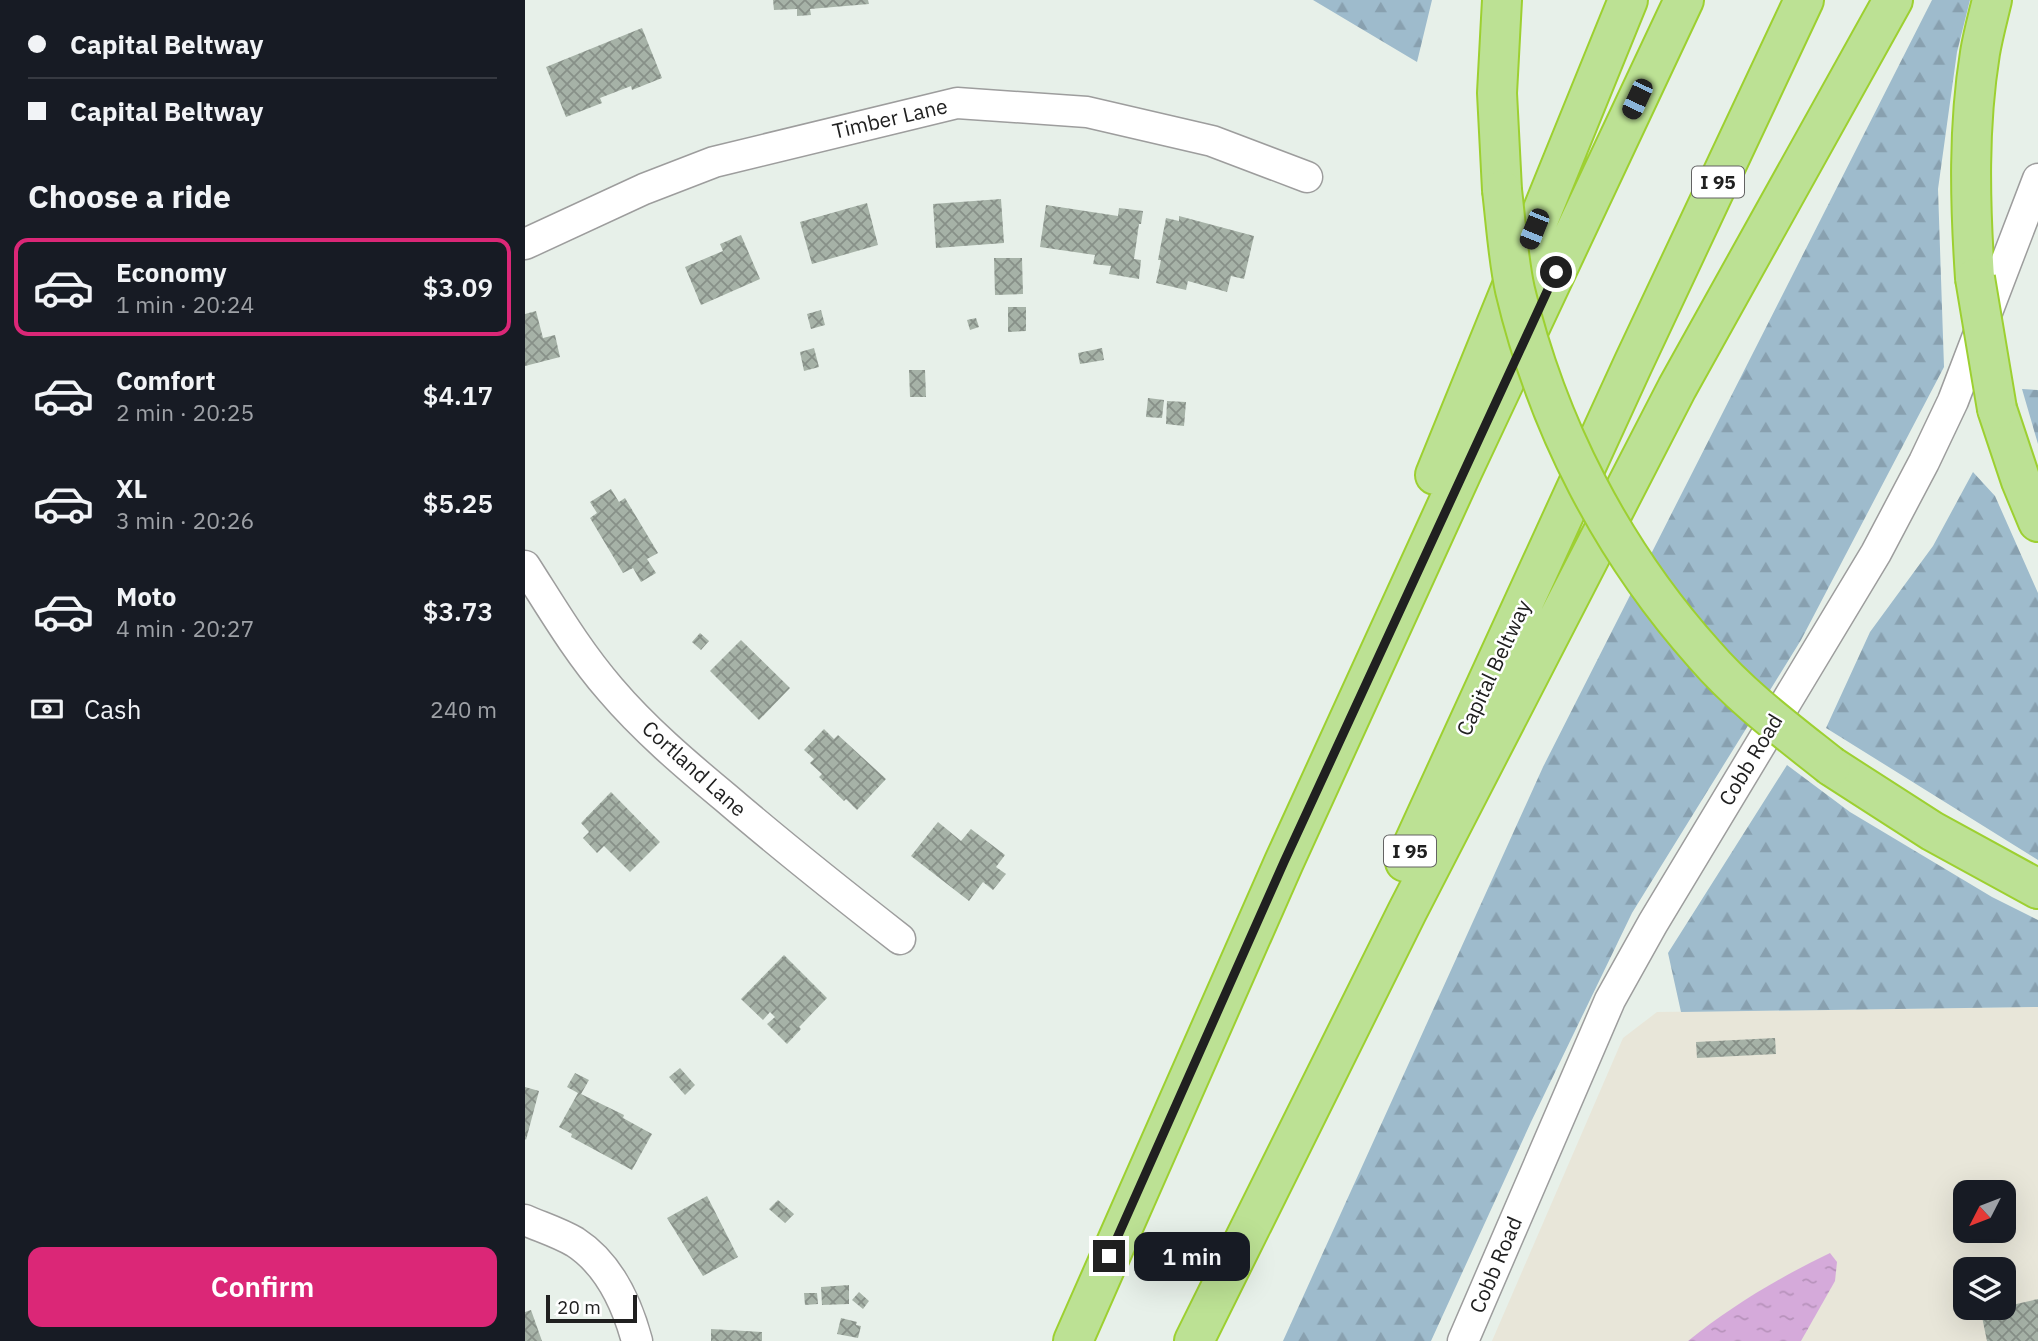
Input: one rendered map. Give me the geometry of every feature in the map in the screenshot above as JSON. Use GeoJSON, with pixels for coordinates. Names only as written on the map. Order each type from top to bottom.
{"type":"FeatureCollection","features":[{"type":"Feature","properties":{"kind":"highway"},"geometry":{"type":"LineString","coordinates":[[1502,0],[1497,93],[1502,190],[1515,289],[1545,392],[1570,452],[1613,532],[1656,597],[1705,656],[1756,706],[1831,766],[1932,831],[2038,889]]}},
{"type":"Feature","properties":{"kind":"highway"},"geometry":{"type":"LineString","coordinates":[[1284,862],[1446,446],[1628,0]]}},
{"type":"Feature","properties":{"kind":"highway"},"geometry":{"type":"LineString","coordinates":[[1073,1341],[1284,862],[1463,470],[1684,0]]}},
{"type":"Feature","properties":{"kind":"highway","name":"Capital Beltway"},"geometry":{"type":"LineString","coordinates":[[1194,1341],[1389,896],[1633,364],[1804,0]]}},
{"type":"Feature","properties":{"kind":"highway"},"geometry":{"type":"LineString","coordinates":[[1194,1341],[1407,912],[1677,388],[1893,0]]}},
{"type":"Feature","properties":{"kind":"highway"},"geometry":{"type":"LineString","coordinates":[[1992,0],[1980,53],[1973,121],[1970,211],[1975,278],[1997,409],[2038,522]]}},
{"type":"Feature","properties":{"kind":"street","name":"Timber Lane"},"geometry":{"type":"LineString","coordinates":[[525,244],[644,190],[714,162],[957,103],[1087,112],[1212,141],[1307,177]]}},
{"type":"Feature","properties":{"kind":"street","name":"Cobb Road"},"geometry":{"type":"LineString","coordinates":[[1463,1341],[1610,1000],[1653,923],[1876,553],[1924,462],[1954,401],[2038,179]]}},
{"type":"Feature","properties":{"kind":"street","name":"Cortland Lane"},"geometry":{"type":"LineString","coordinates":[[525,566],[578,647],[609,688],[638,719],[675,755],[793,855],[900,939]]}},
{"type":"Feature","properties":{"kind":"street"},"geometry":{"type":"LineString","coordinates":[[525,1220],[574,1242],[593,1257],[622,1298],[637,1341]]}},
{"type":"Feature","properties":{"kind":"shaded area"},"geometry":{"type":"Polygon","coordinates":[[[2038,1007],[2038,1341],[1492,1341],[1623,1038],[1657,1012],[2038,1007]]]}},
{"type":"Feature","properties":{"kind":"green space"},"geometry":{"type":"Polygon","coordinates":[[[1313,0],[1432,0],[1417,62],[1313,0]]]}},
{"type":"Feature","properties":{"kind":"green space"},"geometry":{"type":"Polygon","coordinates":[[[1932,0],[1970,0],[1957,52],[1938,189],[1944,367],[1801,640],[1632,913],[1531,1122],[1431,1341],[1283,1341],[1543,767],[1932,0]]]}},
{"type":"Feature","properties":{"kind":"green space"},"geometry":{"type":"Polygon","coordinates":[[[2022,389],[2038,390],[2038,444],[2022,389]]]}},
{"type":"Feature","properties":{"kind":"green space"},"geometry":{"type":"Polygon","coordinates":[[[1973,472],[1995,496],[2038,593],[2038,860],[1826,728],[1870,632],[1933,546],[1973,472]]]}},
{"type":"Feature","properties":{"kind":"green space"},"geometry":{"type":"Polygon","coordinates":[[[1787,765],[1850,812],[1992,897],[2038,920],[2038,1007],[1681,1012],[1668,953],[1787,765]]]}},
{"type":"Feature","properties":{"kind":"water"},"geometry":{"type":"Polygon","coordinates":[[[1830,1253],[1837,1262],[1835,1281],[1801,1341],[1688,1341],[1756,1293],[1830,1253]]]}},
{"type":"Feature","properties":{"kind":"building"},"geometry":{"type":"Polygon","coordinates":[[[773,0],[868,0],[869,4],[810,9],[811,15],[797,16],[797,9],[774,10],[773,0]]]}},
{"type":"Feature","properties":{"kind":"building"},"geometry":{"type":"Polygon","coordinates":[[[642,28],[662,78],[632,90],[631,86],[600,98],[602,103],[566,117],[546,67],[642,28]]]}},
{"type":"Feature","properties":{"kind":"building"},"geometry":{"type":"Polygon","coordinates":[[[1001,199],[1004,243],[936,248],[933,204],[1001,199]]]}},
{"type":"Feature","properties":{"kind":"building"},"geometry":{"type":"Polygon","coordinates":[[[867,203],[878,245],[812,264],[800,222],[867,203]]]}},
{"type":"Feature","properties":{"kind":"building"},"geometry":{"type":"Polygon","coordinates":[[[1046,205],[1118,216],[1119,208],[1143,211],[1134,259],[1141,260],[1139,279],[1109,274],[1111,266],[1093,264],[1095,255],[1040,247],[1046,205]]]}},
{"type":"Feature","properties":{"kind":"building"},"geometry":{"type":"Polygon","coordinates":[[[1179,216],[1254,236],[1244,279],[1231,276],[1227,292],[1188,281],[1186,290],[1156,283],[1166,218],[1179,221],[1179,216]]]}},
{"type":"Feature","properties":{"kind":"building"},"geometry":{"type":"Polygon","coordinates":[[[741,235],[760,279],[701,305],[685,267],[723,251],[720,244],[741,235]]]}},
{"type":"Feature","properties":{"kind":"building"},"geometry":{"type":"Polygon","coordinates":[[[994,258],[1022,258],[1023,294],[995,295],[994,258]]]}},
{"type":"Feature","properties":{"kind":"building"},"geometry":{"type":"Polygon","coordinates":[[[1008,307],[1026,307],[1026,331],[1008,332],[1008,307]]]}},
{"type":"Feature","properties":{"kind":"building"},"geometry":{"type":"Polygon","coordinates":[[[821,310],[825,325],[811,329],[807,314],[821,310]]]}},
{"type":"Feature","properties":{"kind":"building"},"geometry":{"type":"Polygon","coordinates":[[[536,311],[543,338],[555,335],[560,357],[525,366],[525,314],[536,311]]]}},
{"type":"Feature","properties":{"kind":"building"},"geometry":{"type":"Polygon","coordinates":[[[976,318],[979,327],[970,330],[967,320],[976,318]]]}},
{"type":"Feature","properties":{"kind":"building"},"geometry":{"type":"Polygon","coordinates":[[[814,348],[819,367],[804,371],[800,352],[814,348]]]}},
{"type":"Feature","properties":{"kind":"building"},"geometry":{"type":"Polygon","coordinates":[[[1102,348],[1104,360],[1080,364],[1078,353],[1102,348]]]}},
{"type":"Feature","properties":{"kind":"building"},"geometry":{"type":"Polygon","coordinates":[[[909,370],[925,370],[926,397],[910,397],[909,370]]]}},
{"type":"Feature","properties":{"kind":"building"},"geometry":{"type":"Polygon","coordinates":[[[1148,398],[1164,400],[1162,418],[1146,417],[1148,398]]]}},
{"type":"Feature","properties":{"kind":"building"},"geometry":{"type":"Polygon","coordinates":[[[1167,401],[1186,402],[1184,426],[1166,424],[1167,401]]]}},
{"type":"Feature","properties":{"kind":"building"},"geometry":{"type":"Polygon","coordinates":[[[611,489],[619,502],[625,498],[658,553],[647,559],[656,573],[641,582],[633,568],[623,573],[590,518],[597,513],[590,502],[611,489]]]}},
{"type":"Feature","properties":{"kind":"building"},"geometry":{"type":"Polygon","coordinates":[[[700,633],[709,641],[701,650],[692,642],[700,633]]]}},
{"type":"Feature","properties":{"kind":"building"},"geometry":{"type":"Polygon","coordinates":[[[741,640],[790,688],[759,720],[710,671],[741,640]]]}},
{"type":"Feature","properties":{"kind":"building"},"geometry":{"type":"Polygon","coordinates":[[[824,729],[834,739],[838,735],[886,779],[857,810],[819,777],[822,774],[810,763],[814,759],[804,750],[824,729]]]}},
{"type":"Feature","properties":{"kind":"building"},"geometry":{"type":"Polygon","coordinates":[[[611,792],[660,842],[630,872],[604,846],[597,853],[583,838],[589,832],[581,823],[611,792]]]}},
{"type":"Feature","properties":{"kind":"building"},"geometry":{"type":"Polygon","coordinates":[[[938,822],[961,841],[971,829],[1005,855],[996,867],[1006,874],[993,890],[983,882],[969,901],[911,856],[938,822]]]}},
{"type":"Feature","properties":{"kind":"building"},"geometry":{"type":"Polygon","coordinates":[[[784,955],[827,998],[787,1044],[767,1024],[775,1017],[770,1012],[763,1020],[741,999],[784,955]]]}},
{"type":"Feature","properties":{"kind":"building"},"geometry":{"type":"Polygon","coordinates":[[[1775,1038],[1776,1054],[1697,1058],[1696,1042],[1775,1038]]]}},
{"type":"Feature","properties":{"kind":"building"},"geometry":{"type":"Polygon","coordinates":[[[680,1068],[695,1085],[685,1095],[669,1077],[680,1068]]]}},
{"type":"Feature","properties":{"kind":"building"},"geometry":{"type":"Polygon","coordinates":[[[575,1073],[589,1080],[581,1094],[624,1115],[623,1118],[652,1134],[632,1170],[571,1137],[572,1134],[559,1127],[578,1093],[567,1087],[575,1073]]]}},
{"type":"Feature","properties":{"kind":"building"},"geometry":{"type":"Polygon","coordinates":[[[525,1087],[539,1091],[526,1140],[525,1139],[525,1087]]]}},
{"type":"Feature","properties":{"kind":"building"},"geometry":{"type":"Polygon","coordinates":[[[707,1196],[738,1257],[703,1276],[667,1218],[707,1196]]]}},
{"type":"Feature","properties":{"kind":"building"},"geometry":{"type":"Polygon","coordinates":[[[778,1200],[794,1214],[785,1223],[769,1209],[778,1200]]]}},
{"type":"Feature","properties":{"kind":"building"},"geometry":{"type":"Polygon","coordinates":[[[849,1285],[849,1304],[822,1305],[821,1287],[849,1285]]]}},
{"type":"Feature","properties":{"kind":"building"},"geometry":{"type":"Polygon","coordinates":[[[859,1292],[869,1301],[863,1309],[852,1300],[859,1292]]]}},
{"type":"Feature","properties":{"kind":"building"},"geometry":{"type":"Polygon","coordinates":[[[804,1293],[817,1293],[818,1304],[805,1305],[804,1293]]]}},
{"type":"Feature","properties":{"kind":"building"},"geometry":{"type":"Polygon","coordinates":[[[2038,1299],[2038,1341],[1987,1341],[1983,1320],[2016,1320],[2016,1304],[2038,1299]]]}},
{"type":"Feature","properties":{"kind":"building"},"geometry":{"type":"Polygon","coordinates":[[[531,1310],[542,1341],[525,1341],[525,1312],[531,1310]]]}},
{"type":"Feature","properties":{"kind":"building"},"geometry":{"type":"Polygon","coordinates":[[[841,1318],[857,1322],[856,1325],[861,1326],[858,1338],[837,1334],[841,1318]]]}},
{"type":"Feature","properties":{"kind":"building"},"geometry":{"type":"Polygon","coordinates":[[[711,1329],[762,1332],[762,1341],[711,1341],[711,1329]]]}},
{"type":"Feature","properties":{"kind":"route"},"geometry":{"type":"LineString","coordinates":[[1109,1256],[1284,862],[1556,272]]}}]}
